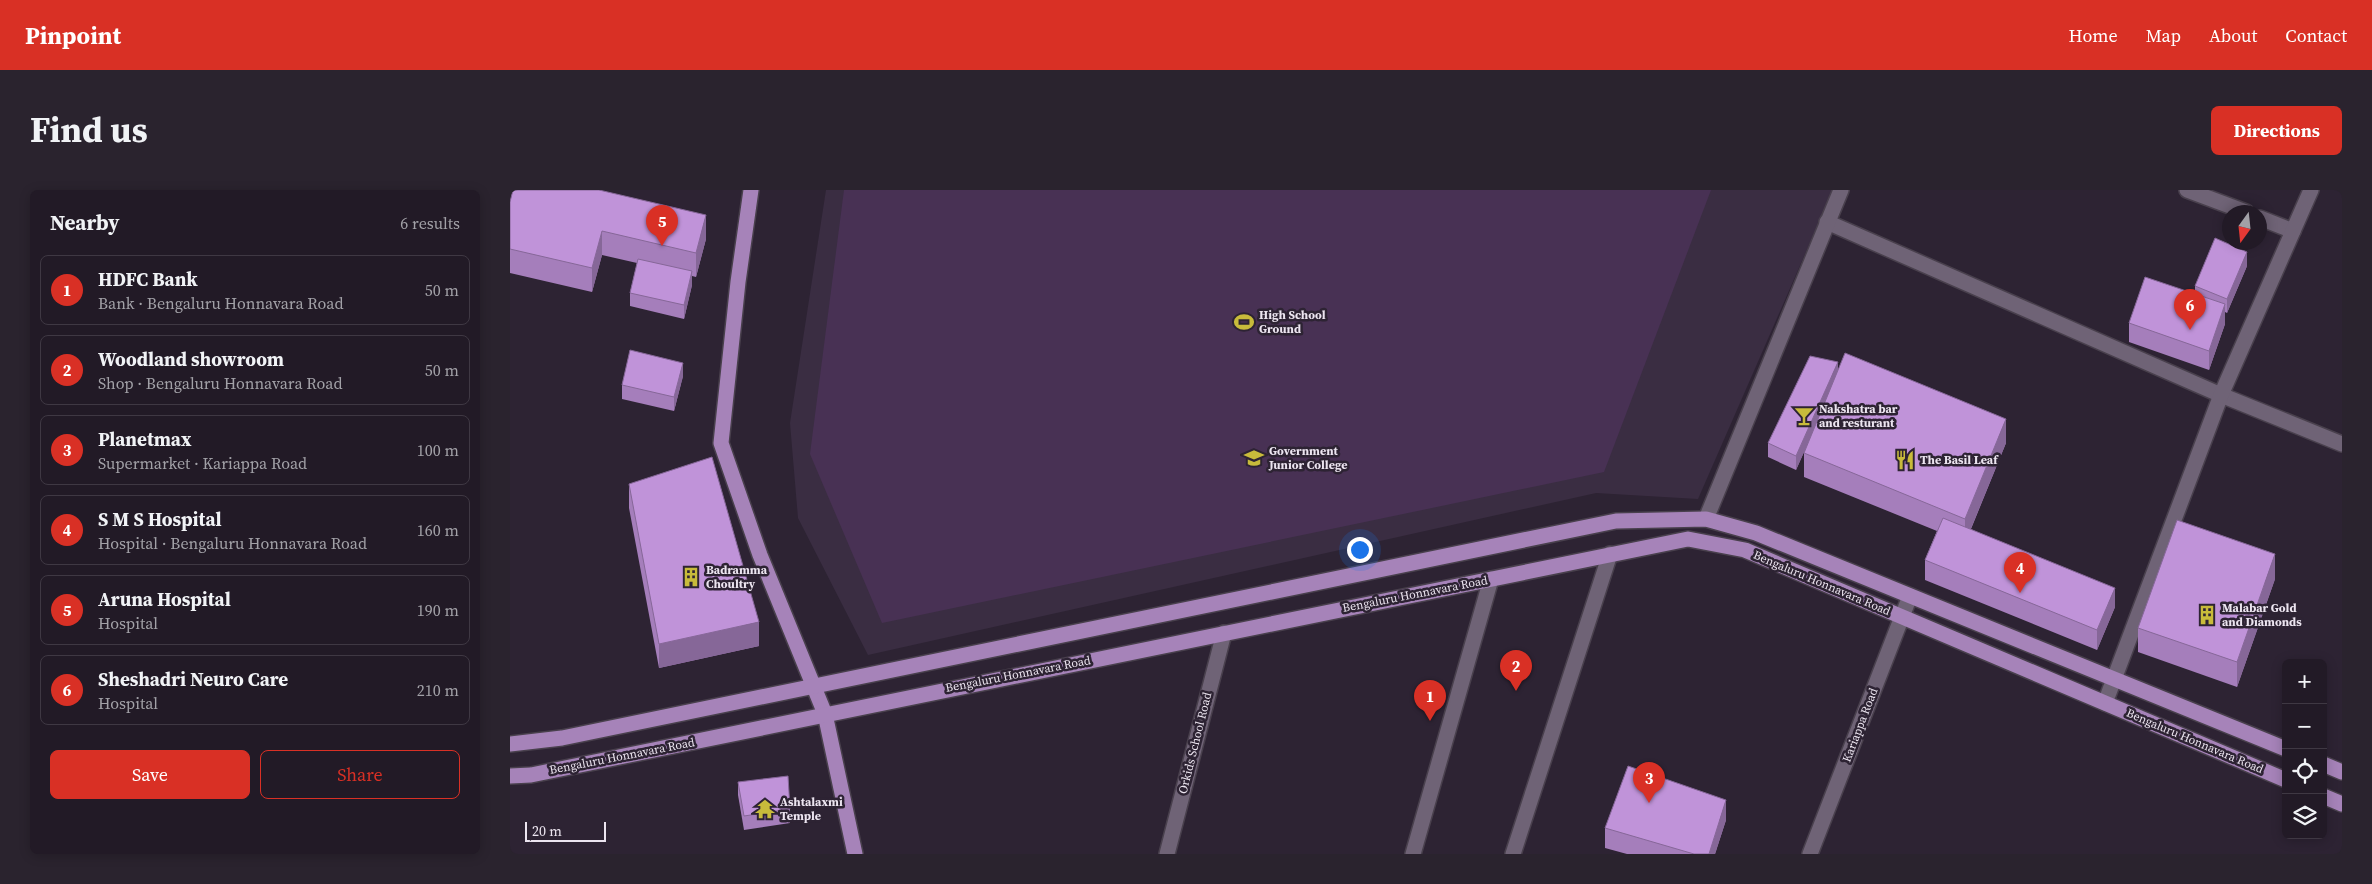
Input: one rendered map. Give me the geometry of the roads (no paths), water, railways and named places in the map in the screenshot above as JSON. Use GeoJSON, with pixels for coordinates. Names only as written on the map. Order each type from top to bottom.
{"type":"FeatureCollection","features":[{"type":"Feature","properties":{"kind":"main road"},"geometry":{"type":"LineString","coordinates":[[752,190],[738,282],[721,443],[760,555],[825,714],[855,854]]}},
{"type":"Feature","properties":{"kind":"main road","name":"Bengaluru Honnavara Road"},"geometry":{"type":"LineString","coordinates":[[510,744],[562,738],[1616,521],[1706,519],[1756,533],[2282,747]]}},
{"type":"Feature","properties":{"kind":"main road","name":"Bengaluru Honnavara Road"},"geometry":{"type":"LineString","coordinates":[[510,776],[532,775],[1688,539],[1746,550],[2282,778]]}},
{"type":"Feature","properties":{"kind":"main road"},"geometry":{"type":"LineString","coordinates":[[2327,766],[2342,772]]}},
{"type":"Feature","properties":{"kind":"main road"},"geometry":{"type":"LineString","coordinates":[[2327,798],[2342,804]]}},
{"type":"Feature","properties":{"kind":"street"},"geometry":{"type":"LineString","coordinates":[[1706,519],[1841,190]]}},
{"type":"Feature","properties":{"kind":"street"},"geometry":{"type":"LineString","coordinates":[[2187,190],[2227,205]]}},
{"type":"Feature","properties":{"kind":"street"},"geometry":{"type":"LineString","coordinates":[[2105,703],[2221,395],[2311,190]]}},
{"type":"Feature","properties":{"kind":"street"},"geometry":{"type":"LineString","coordinates":[[2267,221],[2293,231]]}},
{"type":"Feature","properties":{"kind":"street"},"geometry":{"type":"LineString","coordinates":[[1827,222],[2221,395],[2342,444]]}},
{"type":"Feature","properties":{"kind":"street"},"geometry":{"type":"LineString","coordinates":[[1513,854],[1610,554]]}},
{"type":"Feature","properties":{"kind":"street"},"geometry":{"type":"LineString","coordinates":[[1413,854],[1491,578]]}},
{"type":"Feature","properties":{"kind":"street","name":"Kariappa Road"},"geometry":{"type":"LineString","coordinates":[[1810,854],[1910,596]]}},
{"type":"Feature","properties":{"kind":"street","name":"Orkids School Road"},"geometry":{"type":"LineString","coordinates":[[1167,854],[1224,633]]}},
{"type":"Feature","properties":{"kind":"place","name":"Aruna Hospital"},"geometry":{"type":"Point","coordinates":[662,246]}},
{"type":"Feature","properties":{"kind":"place","name":"High School Ground"},"geometry":{"type":"Point","coordinates":[1244,322]}},
{"type":"Feature","properties":{"kind":"place","name":"Sheshadri Neuro Care"},"geometry":{"type":"Point","coordinates":[2190,330]}},
{"type":"Feature","properties":{"kind":"place","name":"Nakshatra bar and resturant"},"geometry":{"type":"Point","coordinates":[1804,416]}},
{"type":"Feature","properties":{"kind":"place","name":"Government Junior College"},"geometry":{"type":"Point","coordinates":[1254,458]}},
{"type":"Feature","properties":{"kind":"place","name":"The Basil Leaf"},"geometry":{"type":"Point","coordinates":[1905,460]}},
{"type":"Feature","properties":{"kind":"place","name":"Badramma Choultry"},"geometry":{"type":"Point","coordinates":[691,577]}},
{"type":"Feature","properties":{"kind":"place","name":"S M S Hospital"},"geometry":{"type":"Point","coordinates":[2020,593]}},
{"type":"Feature","properties":{"kind":"place","name":"Malabar Gold and Diamonds"},"geometry":{"type":"Point","coordinates":[2207,615]}},
{"type":"Feature","properties":{"kind":"place","name":"Woodland showroom"},"geometry":{"type":"Point","coordinates":[1516,691]}},
{"type":"Feature","properties":{"kind":"place","name":"HDFC Bank"},"geometry":{"type":"Point","coordinates":[1430,721]}},
{"type":"Feature","properties":{"kind":"place","name":"Planetmax"},"geometry":{"type":"Point","coordinates":[1649,803]}},
{"type":"Feature","properties":{"kind":"place","name":"Ashtalaxmi Temple"},"geometry":{"type":"Point","coordinates":[765,809]}}]}
